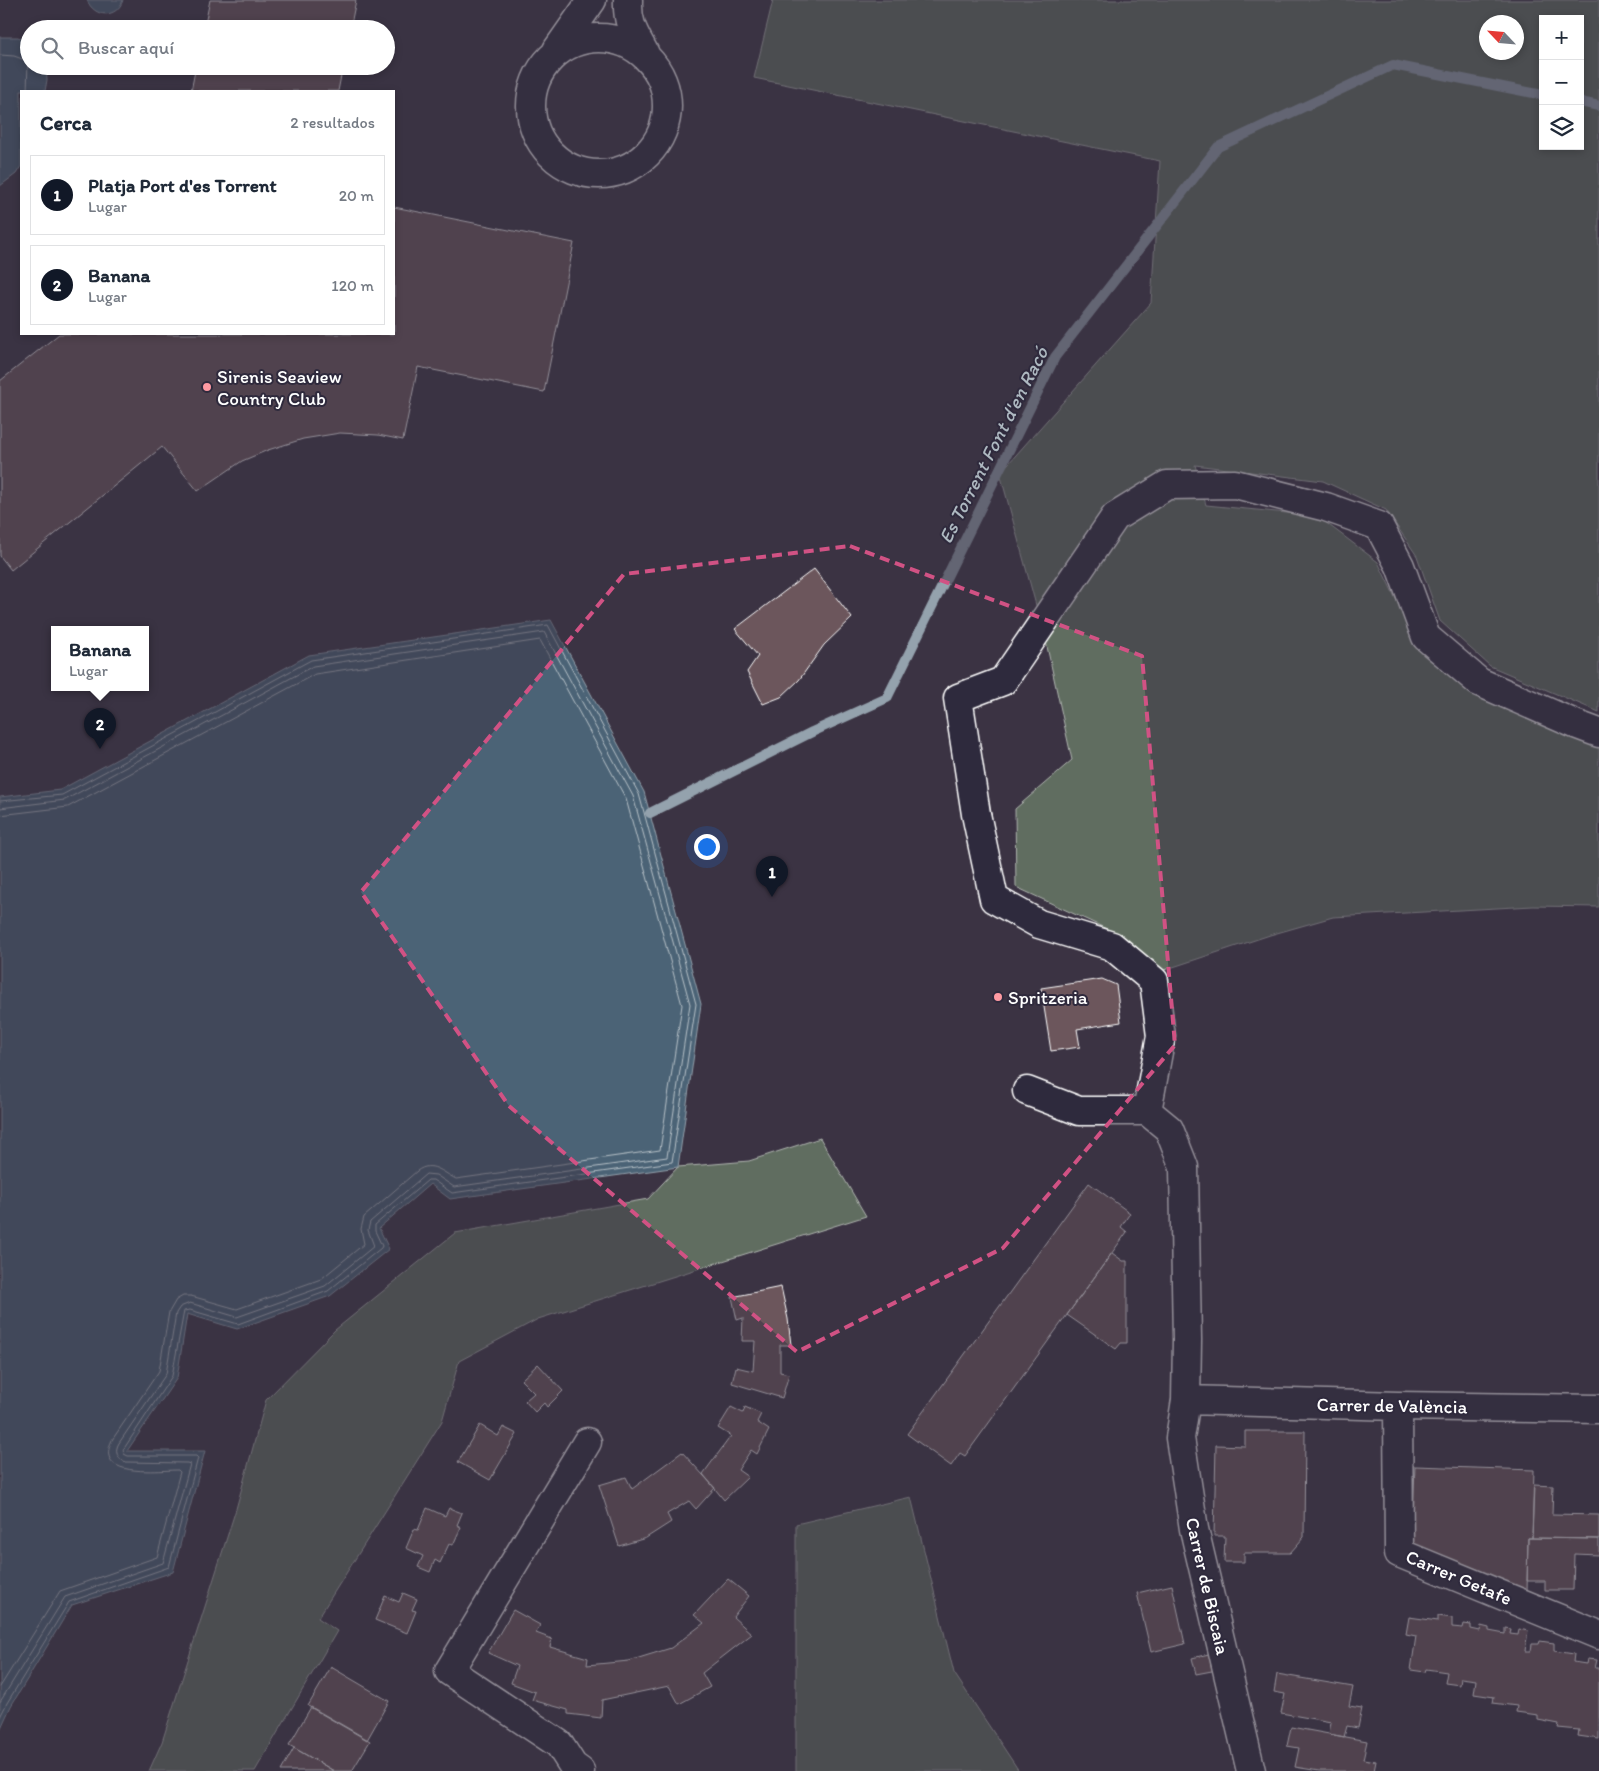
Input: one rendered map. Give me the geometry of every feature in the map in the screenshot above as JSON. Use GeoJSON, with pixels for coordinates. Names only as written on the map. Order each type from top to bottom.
{"type":"FeatureCollection","features":[{"type":"Feature","properties":{"kind":"street"},"geometry":{"type":"LineString","coordinates":[[592,0],[555,52],[539,70],[531,93],[531,118],[539,141],[559,162],[580,172],[606,174],[629,168],[648,154],[662,134],[667,116],[666,92],[658,69],[645,54],[628,16],[628,0]]}},
{"type":"Feature","properties":{"kind":"street"},"geometry":{"type":"LineString","coordinates":[[555,52],[580,39],[604,37],[618,38],[645,54]]}},
{"type":"Feature","properties":{"kind":"street"},"geometry":{"type":"LineString","coordinates":[[1027,1091],[1079,1111],[1147,1110],[1162,1036],[1154,981],[1112,946],[1039,924],[994,899],[976,814],[958,698],[1003,681],[1115,517],[1166,485],[1234,484],[1326,506],[1379,526],[1400,566],[1426,637],[1479,682],[1599,733]]}},
{"type":"Feature","properties":{"kind":"street","name":"Carrer de Biscaia"},"geometry":{"type":"LineString","coordinates":[[1147,1110],[1169,1129],[1184,1167],[1187,1340],[1186,1400],[1180,1438],[1194,1528],[1250,1771]]}},
{"type":"Feature","properties":{"kind":"street","name":"Carrer de València"},"geometry":{"type":"LineString","coordinates":[[1186,1400],[1398,1406],[1599,1408]]}},
{"type":"Feature","properties":{"kind":"street","name":"Carrer Getafe"},"geometry":{"type":"LineString","coordinates":[[1398,1406],[1399,1553],[1599,1635]]}},
{"type":"Feature","properties":{"kind":"street"},"geometry":{"type":"LineString","coordinates":[[576,1769],[559,1744],[449,1671],[587,1442]]}},
{"type":"Feature","properties":{"kind":"highlighted area"},"geometry":{"type":"Polygon","coordinates":[[[850,546],[1142,656],[1175,1045],[1003,1248],[797,1352],[509,1106],[361,892],[624,574],[850,546]]]}},
{"type":"Feature","properties":{"kind":"green space"},"geometry":{"type":"Polygon","coordinates":[[[773,0],[1599,0],[1599,712],[1490,666],[1440,621],[1417,556],[1386,510],[1323,481],[1195,465],[1206,505],[1317,516],[1378,562],[1423,655],[1470,691],[1599,744],[1599,907],[1533,906],[1333,917],[1270,935],[1164,970],[1111,931],[1016,887],[1015,809],[1072,760],[1046,642],[1000,473],[1151,303],[1160,161],[754,78],[773,0]]]}},
{"type":"Feature","properties":{"kind":"green space"},"geometry":{"type":"Polygon","coordinates":[[[820,1138],[866,1216],[538,1319],[459,1361],[442,1421],[318,1618],[337,1631],[255,1771],[149,1771],[162,1742],[236,1509],[266,1400],[335,1330],[455,1233],[648,1199],[678,1167],[749,1161],[820,1138]]]}},
{"type":"Feature","properties":{"kind":"green space"},"geometry":{"type":"Polygon","coordinates":[[[911,1497],[954,1673],[1019,1771],[796,1771],[796,1524],[911,1497]]]}},
{"type":"Feature","properties":{"kind":"water"},"geometry":{"type":"Polygon","coordinates":[[[87,0],[123,0],[116,11],[105,14],[95,10],[87,0]]]}},
{"type":"Feature","properties":{"kind":"water"},"geometry":{"type":"Polygon","coordinates":[[[0,37],[18,37],[20,38],[20,75],[47,75],[47,80],[45,90],[20,90],[20,168],[16,174],[0,186],[0,37]]]}},
{"type":"Feature","properties":{"kind":"water"},"geometry":{"type":"Polygon","coordinates":[[[551,620],[644,792],[701,1004],[678,1167],[450,1199],[430,1184],[379,1228],[389,1249],[330,1296],[237,1329],[187,1314],[177,1378],[127,1451],[205,1451],[173,1572],[72,1605],[11,1706],[0,1730],[0,797],[60,790],[309,655],[551,620]]]}},
{"type":"Feature","properties":{"kind":"building"},"geometry":{"type":"Polygon","coordinates":[[[210,0],[356,0],[352,20],[206,20],[210,0]]]}},
{"type":"Feature","properties":{"kind":"building"},"geometry":{"type":"Polygon","coordinates":[[[194,75],[341,75],[338,90],[191,90],[194,75]]]}},
{"type":"Feature","properties":{"kind":"building","name":"Sirenis Seaview Country Club"},"geometry":{"type":"Polygon","coordinates":[[[395,207],[574,243],[544,392],[418,367],[403,440],[378,435],[340,433],[303,439],[268,450],[242,461],[198,491],[162,447],[11,570],[0,556],[0,381],[58,335],[395,335],[395,207]]]}},
{"type":"Feature","properties":{"kind":"building"},"geometry":{"type":"Polygon","coordinates":[[[814,569],[852,618],[824,645],[799,680],[781,697],[763,704],[747,672],[758,656],[735,629],[814,569]]]}},
{"type":"Feature","properties":{"kind":"building"},"geometry":{"type":"Polygon","coordinates":[[[1102,979],[1116,985],[1121,1022],[1077,1029],[1080,1047],[1051,1051],[1041,988],[1102,979]]]}},
{"type":"Feature","properties":{"kind":"building"},"geometry":{"type":"Polygon","coordinates":[[[1089,1183],[1130,1213],[1121,1227],[1127,1232],[965,1456],[960,1453],[951,1466],[907,1434],[1089,1183]]]}},
{"type":"Feature","properties":{"kind":"building"},"geometry":{"type":"Polygon","coordinates":[[[1112,1253],[1123,1261],[1127,1261],[1127,1343],[1121,1343],[1116,1349],[1067,1315],[1112,1253]]]}},
{"type":"Feature","properties":{"kind":"building"},"geometry":{"type":"Polygon","coordinates":[[[781,1287],[791,1345],[780,1345],[780,1372],[789,1374],[782,1398],[732,1383],[736,1367],[753,1371],[755,1341],[742,1341],[743,1318],[737,1320],[732,1297],[781,1287]]]}},
{"type":"Feature","properties":{"kind":"building"},"geometry":{"type":"Polygon","coordinates":[[[538,1364],[563,1391],[547,1407],[544,1403],[535,1412],[525,1401],[534,1393],[521,1380],[538,1364]]]}},
{"type":"Feature","properties":{"kind":"building"},"geometry":{"type":"Polygon","coordinates":[[[731,1407],[743,1413],[745,1407],[761,1414],[757,1422],[769,1430],[757,1454],[751,1450],[738,1470],[748,1477],[724,1500],[703,1474],[731,1436],[718,1428],[731,1407]]]}},
{"type":"Feature","properties":{"kind":"building"},"geometry":{"type":"Polygon","coordinates":[[[480,1425],[498,1436],[503,1427],[517,1434],[490,1480],[458,1462],[480,1425]]]}},
{"type":"Feature","properties":{"kind":"building"},"geometry":{"type":"Polygon","coordinates":[[[1245,1431],[1305,1431],[1304,1537],[1290,1553],[1244,1553],[1244,1562],[1224,1562],[1225,1536],[1214,1536],[1216,1445],[1245,1446],[1245,1431]]]}},
{"type":"Feature","properties":{"kind":"building"},"geometry":{"type":"Polygon","coordinates":[[[682,1452],[715,1488],[696,1509],[689,1501],[667,1514],[671,1522],[646,1538],[619,1546],[599,1485],[626,1477],[632,1489],[682,1452]]]}},
{"type":"Feature","properties":{"kind":"building"},"geometry":{"type":"Polygon","coordinates":[[[1415,1466],[1534,1470],[1532,1538],[1528,1538],[1527,1593],[1412,1548],[1415,1466]]]}},
{"type":"Feature","properties":{"kind":"building"},"geometry":{"type":"Polygon","coordinates":[[[1534,1485],[1553,1486],[1552,1514],[1599,1515],[1599,1539],[1532,1538],[1534,1485]]]}},
{"type":"Feature","properties":{"kind":"building"},"geometry":{"type":"Polygon","coordinates":[[[427,1508],[445,1516],[449,1508],[462,1513],[457,1525],[461,1527],[453,1545],[449,1544],[440,1563],[435,1560],[430,1572],[418,1567],[423,1556],[406,1548],[414,1529],[418,1530],[427,1508]]]}},
{"type":"Feature","properties":{"kind":"building"},"geometry":{"type":"Polygon","coordinates":[[[1528,1538],[1599,1539],[1599,1555],[1574,1554],[1573,1590],[1545,1590],[1545,1581],[1527,1581],[1528,1538]]]}},
{"type":"Feature","properties":{"kind":"building"},"geometry":{"type":"Polygon","coordinates":[[[728,1579],[749,1596],[733,1617],[752,1634],[702,1673],[710,1687],[679,1704],[669,1686],[602,1700],[601,1718],[568,1714],[568,1710],[532,1700],[535,1692],[511,1683],[517,1666],[488,1653],[513,1610],[540,1625],[536,1633],[552,1639],[550,1647],[588,1658],[587,1665],[629,1661],[671,1648],[704,1623],[694,1615],[728,1579]]]}},
{"type":"Feature","properties":{"kind":"building"},"geometry":{"type":"Polygon","coordinates":[[[1172,1585],[1185,1644],[1151,1652],[1137,1593],[1172,1585]]]}},
{"type":"Feature","properties":{"kind":"building"},"geometry":{"type":"Polygon","coordinates":[[[403,1593],[417,1599],[412,1610],[416,1611],[407,1633],[375,1620],[385,1596],[399,1602],[403,1593]]]}},
{"type":"Feature","properties":{"kind":"building"},"geometry":{"type":"Polygon","coordinates":[[[1438,1616],[1452,1618],[1452,1627],[1463,1628],[1464,1624],[1471,1625],[1471,1629],[1480,1631],[1481,1626],[1489,1628],[1489,1631],[1505,1634],[1505,1628],[1511,1629],[1510,1634],[1518,1635],[1519,1629],[1528,1631],[1525,1651],[1531,1651],[1532,1644],[1539,1644],[1540,1641],[1554,1643],[1554,1651],[1574,1654],[1573,1662],[1586,1664],[1587,1659],[1597,1660],[1595,1668],[1599,1668],[1599,1739],[1578,1736],[1579,1730],[1558,1728],[1559,1724],[1538,1720],[1538,1715],[1516,1712],[1517,1706],[1493,1703],[1494,1697],[1474,1694],[1476,1680],[1461,1678],[1460,1685],[1445,1683],[1447,1672],[1426,1669],[1425,1672],[1411,1670],[1416,1636],[1406,1634],[1409,1617],[1438,1621],[1438,1616]]]}},
{"type":"Feature","properties":{"kind":"building"},"geometry":{"type":"Polygon","coordinates":[[[1213,1653],[1217,1670],[1196,1674],[1192,1658],[1213,1653]]]}},
{"type":"Feature","properties":{"kind":"building"},"geometry":{"type":"Polygon","coordinates":[[[331,1667],[389,1701],[367,1740],[308,1706],[331,1667]]]}},
{"type":"Feature","properties":{"kind":"building"},"geometry":{"type":"Polygon","coordinates":[[[1277,1674],[1353,1687],[1349,1706],[1362,1708],[1358,1728],[1347,1726],[1344,1737],[1329,1734],[1331,1722],[1281,1713],[1285,1694],[1274,1692],[1277,1674]]]}},
{"type":"Feature","properties":{"kind":"building"},"geometry":{"type":"Polygon","coordinates":[[[311,1707],[370,1741],[352,1771],[334,1771],[289,1745],[311,1707]]]}},
{"type":"Feature","properties":{"kind":"building"},"geometry":{"type":"Polygon","coordinates":[[[1291,1727],[1367,1741],[1363,1759],[1376,1761],[1374,1771],[1319,1771],[1295,1767],[1299,1748],[1287,1746],[1291,1727]]]}},
{"type":"Feature","properties":{"kind":"building"},"geometry":{"type":"Polygon","coordinates":[[[294,1748],[334,1771],[281,1771],[294,1748]]]}},
{"type":"Feature","properties":{"kind":"waterway","name":"Es Torrent Font d'en Racó"},"geometry":{"type":"LineString","coordinates":[[650,813],[812,732],[887,698],[1055,357],[1218,147],[1393,65],[1539,94]]}},
{"type":"Feature","properties":{"kind":"waterway","name":"Es Torrent Font d'en Racó"},"geometry":{"type":"LineString","coordinates":[[1584,103],[1599,106]]}},
{"type":"Feature","properties":{"kind":"place","name":"Sirenis Seaview Country Club"},"geometry":{"type":"Point","coordinates":[207,387]}},
{"type":"Feature","properties":{"kind":"place","name":"Banana"},"geometry":{"type":"Point","coordinates":[100,749]}},
{"type":"Feature","properties":{"kind":"place","name":"Platja Port d'es Torrent"},"geometry":{"type":"Point","coordinates":[772,897]}},
{"type":"Feature","properties":{"kind":"place","name":"Spritzeria"},"geometry":{"type":"Point","coordinates":[998,997]}}]}
